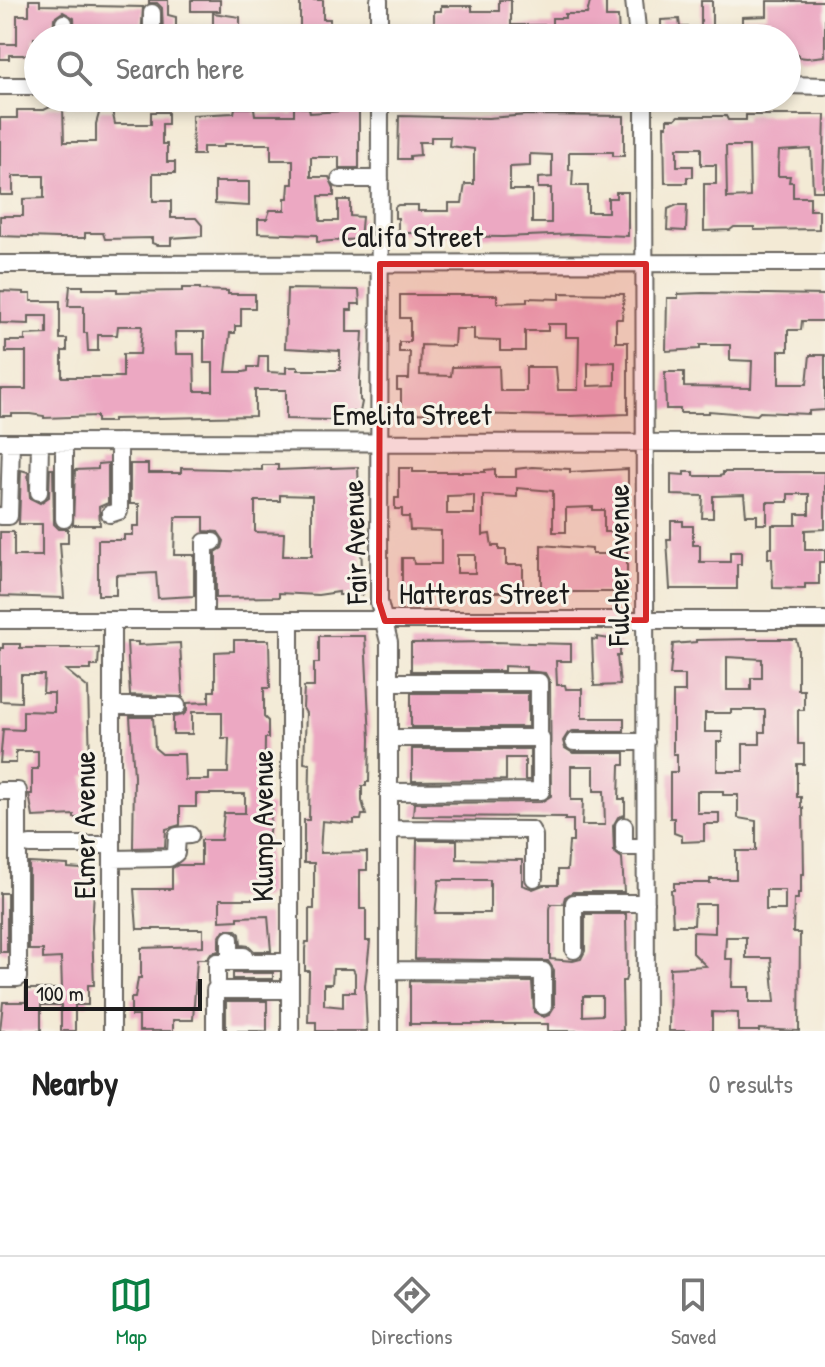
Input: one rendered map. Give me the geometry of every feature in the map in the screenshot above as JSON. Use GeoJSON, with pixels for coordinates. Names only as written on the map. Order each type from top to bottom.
{"type":"FeatureCollection","features":[{"type":"Feature","properties":{"kind":"street"},"geometry":{"type":"LineString","coordinates":[[379,0],[379,24]]}},
{"type":"Feature","properties":{"kind":"street"},"geometry":{"type":"LineString","coordinates":[[634,0],[637,24]]}},
{"type":"Feature","properties":{"kind":"street"},"geometry":{"type":"LineString","coordinates":[[152,13],[152,24]]}},
{"type":"Feature","properties":{"kind":"street"},"geometry":{"type":"LineString","coordinates":[[801,85],[825,86]]}},
{"type":"Feature","properties":{"kind":"street"},"geometry":{"type":"LineString","coordinates":[[0,86],[24,86]]}},
{"type":"Feature","properties":{"kind":"street","name":"Fair Avenue"},"geometry":{"type":"LineString","coordinates":[[380,112],[379,602],[389,642],[389,1031]]}},
{"type":"Feature","properties":{"kind":"street","name":"Fulcher Avenue"},"geometry":{"type":"LineString","coordinates":[[644,112],[646,1031]]}},
{"type":"Feature","properties":{"kind":"street"},"geometry":{"type":"LineString","coordinates":[[340,179],[380,179]]}},
{"type":"Feature","properties":{"kind":"street","name":"Califa Street"},"geometry":{"type":"LineString","coordinates":[[0,264],[825,263]]}},
{"type":"Feature","properties":{"kind":"street"},"geometry":{"type":"LineString","coordinates":[[0,516],[9,516],[5,442]]}},
{"type":"Feature","properties":{"kind":"street","name":"Emelita Street"},"geometry":{"type":"LineString","coordinates":[[5,442],[825,443]]}},
{"type":"Feature","properties":{"kind":"street"},"geometry":{"type":"LineString","coordinates":[[39,492],[40,442]]}},
{"type":"Feature","properties":{"kind":"street"},"geometry":{"type":"LineString","coordinates":[[64,442],[64,519]]}},
{"type":"Feature","properties":{"kind":"street"},"geometry":{"type":"LineString","coordinates":[[121,442],[123,508],[129,512]]}},
{"type":"Feature","properties":{"kind":"street"},"geometry":{"type":"LineString","coordinates":[[110,514],[119,511],[121,442]]}},
{"type":"Feature","properties":{"kind":"street"},"geometry":{"type":"LineString","coordinates":[[205,620],[205,542],[213,542]]}},
{"type":"Feature","properties":{"kind":"street","name":"Hatteras Street"},"geometry":{"type":"LineString","coordinates":[[0,620],[825,620]]}},
{"type":"Feature","properties":{"kind":"street","name":"Elmer Avenue"},"geometry":{"type":"LineString","coordinates":[[112,620],[112,1031]]}},
{"type":"Feature","properties":{"kind":"street","name":"Klump Avenue"},"geometry":{"type":"LineString","coordinates":[[290,621],[290,1031]]}},
{"type":"Feature","properties":{"kind":"street"},"geometry":{"type":"LineString","coordinates":[[389,682],[539,682],[539,731]]}},
{"type":"Feature","properties":{"kind":"street"},"geometry":{"type":"LineString","coordinates":[[112,706],[177,706]]}},
{"type":"Feature","properties":{"kind":"street"},"geometry":{"type":"LineString","coordinates":[[389,738],[541,738],[541,791],[389,792]]}},
{"type":"Feature","properties":{"kind":"street"},"geometry":{"type":"LineString","coordinates":[[574,742],[646,742]]}},
{"type":"Feature","properties":{"kind":"street"},"geometry":{"type":"LineString","coordinates":[[0,791],[18,791],[18,978],[0,978]]}},
{"type":"Feature","properties":{"kind":"street"},"geometry":{"type":"LineString","coordinates":[[624,826],[624,847],[646,847]]}},
{"type":"Feature","properties":{"kind":"street"},"geometry":{"type":"LineString","coordinates":[[389,829],[531,830],[534,836],[534,878]]}},
{"type":"Feature","properties":{"kind":"street"},"geometry":{"type":"LineString","coordinates":[[30,845],[169,858],[176,853],[177,836],[190,835]]}},
{"type":"Feature","properties":{"kind":"street"},"geometry":{"type":"LineString","coordinates":[[574,950],[574,903],[646,903]]}},
{"type":"Feature","properties":{"kind":"street"},"geometry":{"type":"LineString","coordinates":[[230,939],[230,956],[290,959]]}},
{"type":"Feature","properties":{"kind":"street"},"geometry":{"type":"LineString","coordinates":[[217,981],[217,962],[290,959]]}},
{"type":"Feature","properties":{"kind":"street"},"geometry":{"type":"LineString","coordinates":[[389,970],[543,971],[543,1006]]}},
{"type":"Feature","properties":{"kind":"street"},"geometry":{"type":"LineString","coordinates":[[215,1031],[215,990],[290,990]]}},
{"type":"Feature","properties":{"kind":"highlighted area"},"geometry":{"type":"Polygon","coordinates":[[[380,264],[646,264],[646,620],[385,621],[379,602],[380,264]]]}},
{"type":"Feature","properties":{"kind":"building"},"geometry":{"type":"Polygon","coordinates":[[[29,0],[40,0],[40,5],[143,7],[142,24],[74,24],[74,18],[63,12],[54,18],[54,24],[24,24],[24,55],[9,55],[9,59],[0,59],[0,44],[17,44],[17,15],[29,15],[29,0]]]}},
{"type":"Feature","properties":{"kind":"building"},"geometry":{"type":"Polygon","coordinates":[[[149,0],[168,0],[168,15],[176,17],[176,24],[163,24],[162,8],[157,3],[149,3],[149,0]]]}},
{"type":"Feature","properties":{"kind":"building"},"geometry":{"type":"Polygon","coordinates":[[[191,0],[220,0],[220,11],[191,11],[191,0]]]}},
{"type":"Feature","properties":{"kind":"building"},"geometry":{"type":"Polygon","coordinates":[[[302,0],[323,0],[323,19],[330,19],[330,24],[300,24],[302,0]]]}},
{"type":"Feature","properties":{"kind":"building"},"geometry":{"type":"Polygon","coordinates":[[[499,0],[511,0],[511,24],[434,24],[434,11],[441,11],[441,6],[472,6],[472,11],[499,11],[499,0]]]}},
{"type":"Feature","properties":{"kind":"building"},"geometry":{"type":"Polygon","coordinates":[[[701,1],[712,1],[712,24],[701,24],[701,1]]]}},
{"type":"Feature","properties":{"kind":"building"},"geometry":{"type":"Polygon","coordinates":[[[767,1],[825,1],[825,56],[801,57],[801,24],[742,24],[742,17],[767,16],[767,1]]]}},
{"type":"Feature","properties":{"kind":"building"},"geometry":{"type":"Polygon","coordinates":[[[590,2],[606,2],[606,17],[618,17],[618,24],[552,24],[552,18],[565,18],[565,14],[587,14],[590,2]]]}},
{"type":"Feature","properties":{"kind":"building"},"geometry":{"type":"Polygon","coordinates":[[[213,13],[240,17],[240,24],[213,24],[213,13]]]}},
{"type":"Feature","properties":{"kind":"building"},"geometry":{"type":"Polygon","coordinates":[[[679,19],[680,24],[661,24],[661,20],[679,19]]]}},
{"type":"Feature","properties":{"kind":"building"},"geometry":{"type":"Polygon","coordinates":[[[17,110],[63,112],[64,142],[96,142],[99,112],[112,112],[115,124],[151,124],[151,112],[168,112],[168,124],[162,124],[162,144],[167,144],[167,162],[175,162],[175,173],[153,173],[153,201],[171,201],[171,218],[196,218],[202,225],[202,236],[171,238],[171,245],[157,245],[152,243],[152,238],[105,239],[103,233],[85,233],[85,238],[0,236],[0,216],[23,216],[23,199],[44,198],[44,176],[13,176],[13,195],[0,195],[0,118],[17,118],[17,110]]]}},
{"type":"Feature","properties":{"kind":"building"},"geometry":{"type":"Polygon","coordinates":[[[255,112],[255,115],[294,115],[294,112],[359,112],[359,168],[339,168],[339,157],[311,157],[311,177],[329,177],[334,188],[334,196],[319,196],[320,221],[338,221],[338,200],[350,200],[350,216],[362,217],[360,239],[317,242],[317,235],[258,233],[258,219],[267,219],[270,210],[285,210],[289,184],[293,184],[293,160],[271,160],[271,144],[224,144],[224,147],[203,147],[203,155],[193,155],[192,115],[255,112]]]}},
{"type":"Feature","properties":{"kind":"building"},"geometry":{"type":"Polygon","coordinates":[[[528,115],[624,116],[624,156],[613,156],[613,152],[569,152],[569,170],[573,170],[572,186],[588,186],[588,212],[608,212],[608,198],[616,198],[616,192],[628,192],[628,236],[575,234],[503,237],[398,233],[395,207],[398,205],[418,205],[418,211],[449,211],[449,203],[462,203],[465,184],[474,184],[474,149],[449,146],[450,137],[431,137],[431,142],[419,142],[420,155],[398,159],[399,116],[488,118],[528,115]],[[530,154],[530,166],[510,167],[510,190],[532,190],[532,223],[551,223],[551,188],[538,188],[538,178],[552,177],[552,155],[530,154]]]}},
{"type":"Feature","properties":{"kind":"building"},"geometry":{"type":"Polygon","coordinates":[[[746,115],[825,115],[823,191],[813,191],[811,149],[779,151],[778,168],[778,176],[790,176],[793,197],[810,197],[810,210],[819,210],[819,229],[754,230],[754,227],[734,227],[730,230],[704,231],[704,184],[716,184],[716,165],[701,165],[701,148],[677,148],[677,166],[693,166],[693,177],[687,177],[687,183],[665,183],[664,126],[667,126],[667,119],[678,116],[726,116],[728,120],[746,120],[746,115]],[[726,146],[727,198],[750,197],[749,146],[726,146]]]}},
{"type":"Feature","properties":{"kind":"building"},"geometry":{"type":"Polygon","coordinates":[[[215,182],[249,182],[249,206],[215,204],[215,182]]]}},
{"type":"Feature","properties":{"kind":"building"},"geometry":{"type":"Polygon","coordinates":[[[687,205],[686,231],[667,230],[668,209],[687,205]]]}},
{"type":"Feature","properties":{"kind":"building"},"geometry":{"type":"Polygon","coordinates":[[[70,286],[117,289],[117,292],[200,288],[228,291],[228,294],[255,294],[255,308],[241,308],[241,326],[235,326],[235,333],[230,333],[226,372],[248,371],[248,367],[258,367],[259,356],[268,356],[268,372],[286,373],[286,367],[340,370],[340,351],[285,348],[287,289],[359,290],[360,304],[352,304],[352,310],[347,310],[347,332],[363,332],[360,412],[350,412],[350,416],[333,416],[333,420],[286,419],[286,390],[255,390],[255,416],[97,422],[97,416],[0,416],[0,389],[26,389],[26,352],[6,352],[6,341],[25,341],[25,335],[47,334],[47,316],[29,316],[29,324],[0,323],[0,291],[31,294],[31,301],[60,301],[60,339],[67,339],[67,351],[62,351],[62,377],[123,377],[123,354],[140,354],[142,326],[118,326],[117,335],[98,335],[98,351],[88,351],[84,306],[68,306],[70,286]],[[175,332],[176,354],[194,354],[195,391],[213,391],[213,363],[204,363],[204,332],[175,332]]]}},
{"type":"Feature","properties":{"kind":"building"},"geometry":{"type":"Polygon","coordinates":[[[560,293],[624,294],[622,319],[616,319],[616,342],[628,342],[628,414],[401,413],[401,390],[397,390],[397,379],[409,379],[410,352],[399,352],[399,342],[410,342],[410,318],[400,318],[400,295],[497,295],[497,303],[527,302],[527,298],[560,299],[560,293]],[[548,324],[548,331],[525,331],[525,351],[500,351],[500,341],[474,340],[474,329],[455,329],[454,346],[421,345],[420,375],[451,376],[452,367],[499,366],[500,391],[526,391],[526,367],[556,367],[558,390],[578,390],[579,337],[566,337],[566,324],[548,324]],[[615,362],[588,363],[588,386],[615,385],[615,362]]]}},
{"type":"Feature","properties":{"kind":"building"},"geometry":{"type":"Polygon","coordinates":[[[678,294],[825,295],[825,321],[802,321],[801,330],[788,330],[788,351],[779,351],[779,384],[807,384],[810,355],[825,355],[825,410],[809,411],[809,414],[760,412],[757,415],[709,411],[680,413],[680,409],[666,409],[665,372],[684,372],[684,387],[751,388],[752,361],[730,360],[730,345],[700,345],[700,349],[666,351],[667,298],[678,298],[678,294]]]}},
{"type":"Feature","properties":{"kind":"building"},"geometry":{"type":"Polygon","coordinates":[[[108,463],[108,503],[99,507],[100,525],[73,525],[75,470],[98,469],[98,464],[108,463]]]}},
{"type":"Feature","properties":{"kind":"building"},"geometry":{"type":"Polygon","coordinates":[[[130,464],[148,464],[148,473],[181,473],[181,468],[262,470],[262,465],[278,465],[278,470],[358,467],[363,595],[339,595],[339,592],[318,595],[279,593],[279,597],[216,598],[216,552],[222,548],[224,541],[218,532],[204,531],[204,517],[176,517],[174,555],[194,555],[194,596],[158,598],[156,573],[116,575],[116,595],[98,595],[98,540],[124,540],[124,535],[133,535],[133,526],[139,526],[139,504],[130,504],[130,464]],[[280,495],[280,501],[255,501],[255,532],[284,533],[283,556],[312,556],[312,496],[280,495]]]}},
{"type":"Feature","properties":{"kind":"building"},"geometry":{"type":"Polygon","coordinates":[[[399,468],[413,468],[413,472],[485,472],[495,469],[495,477],[516,477],[516,469],[570,469],[570,472],[628,469],[628,489],[626,495],[622,494],[621,520],[628,520],[628,532],[604,532],[604,510],[593,510],[593,507],[566,508],[566,532],[553,532],[553,491],[517,488],[517,497],[483,495],[483,535],[490,534],[492,546],[506,550],[506,565],[523,565],[523,592],[402,592],[402,558],[413,558],[414,564],[441,564],[441,531],[410,530],[409,517],[402,517],[402,509],[395,509],[395,498],[399,498],[399,468]],[[474,495],[447,496],[447,514],[474,514],[474,495]],[[457,555],[457,573],[475,573],[475,555],[457,555]]]}},
{"type":"Feature","properties":{"kind":"building"},"geometry":{"type":"Polygon","coordinates":[[[50,469],[53,469],[54,524],[59,529],[68,529],[68,543],[60,543],[64,598],[0,596],[0,532],[14,532],[14,556],[42,556],[42,524],[19,524],[21,470],[28,472],[30,498],[40,503],[49,497],[50,469]]]}},
{"type":"Feature","properties":{"kind":"building"},"geometry":{"type":"Polygon","coordinates":[[[684,472],[694,472],[694,476],[719,476],[723,472],[825,472],[825,529],[805,530],[805,550],[825,550],[825,562],[819,562],[819,584],[805,584],[805,589],[773,588],[772,558],[768,558],[768,548],[772,548],[772,525],[796,525],[796,514],[809,514],[809,494],[788,494],[788,502],[767,502],[767,524],[757,524],[757,515],[746,515],[744,495],[713,496],[713,518],[702,518],[703,496],[671,495],[671,474],[684,475],[684,472]]]}},
{"type":"Feature","properties":{"kind":"building"},"geometry":{"type":"Polygon","coordinates":[[[671,521],[683,521],[683,526],[693,526],[693,545],[700,545],[700,562],[730,562],[730,552],[741,552],[741,564],[737,564],[737,589],[670,589],[667,539],[671,539],[671,521]]]}},
{"type":"Feature","properties":{"kind":"building"},"geometry":{"type":"Polygon","coordinates":[[[541,545],[592,549],[592,554],[614,554],[614,549],[627,550],[627,586],[614,587],[614,592],[541,592],[541,545]]]}},
{"type":"Feature","properties":{"kind":"building"},"geometry":{"type":"Polygon","coordinates":[[[319,636],[365,636],[370,739],[369,782],[362,786],[366,815],[362,815],[361,820],[354,820],[354,824],[322,821],[320,853],[367,852],[367,870],[360,870],[360,909],[366,909],[366,941],[370,941],[365,986],[367,1031],[316,1031],[316,1022],[308,1022],[309,971],[305,971],[305,949],[306,942],[309,942],[309,909],[314,909],[314,863],[304,863],[304,820],[309,820],[310,764],[304,763],[306,713],[303,708],[304,687],[314,687],[314,663],[319,663],[319,636]],[[333,969],[332,984],[324,984],[324,1005],[343,1007],[343,992],[355,992],[353,969],[333,969]]]}},
{"type":"Feature","properties":{"kind":"building"},"geometry":{"type":"Polygon","coordinates":[[[597,637],[616,640],[616,644],[620,644],[620,656],[617,656],[620,685],[594,686],[592,639],[597,640],[597,637]]]}},
{"type":"Feature","properties":{"kind":"building"},"geometry":{"type":"Polygon","coordinates":[[[796,639],[798,690],[804,690],[804,710],[798,710],[798,744],[804,744],[804,764],[797,764],[797,797],[801,797],[803,808],[804,874],[801,874],[801,893],[798,893],[798,899],[794,899],[793,933],[800,933],[799,1031],[738,1031],[738,1013],[712,1012],[712,1031],[669,1031],[670,968],[706,966],[693,953],[693,932],[715,933],[715,904],[695,904],[694,925],[673,925],[671,890],[674,890],[674,883],[736,879],[736,851],[756,851],[756,821],[738,818],[738,795],[723,795],[723,791],[697,791],[697,813],[719,813],[719,824],[704,824],[704,841],[682,842],[682,836],[674,833],[674,818],[670,818],[670,772],[677,772],[677,754],[673,754],[673,692],[685,692],[685,675],[670,675],[673,644],[696,640],[796,639]],[[727,657],[727,690],[751,690],[751,678],[762,678],[762,659],[727,657]],[[731,710],[731,713],[705,713],[705,732],[722,732],[722,742],[717,742],[717,771],[743,771],[743,744],[760,744],[760,732],[765,732],[765,710],[731,710]],[[766,890],[766,910],[785,910],[785,890],[766,890]],[[726,937],[725,959],[733,959],[732,987],[749,987],[749,1002],[775,1002],[771,958],[746,958],[746,937],[726,937]]]}},
{"type":"Feature","properties":{"kind":"building"},"geometry":{"type":"Polygon","coordinates":[[[234,640],[269,640],[270,688],[264,688],[268,738],[265,738],[264,806],[272,806],[268,840],[269,896],[266,899],[220,899],[220,921],[268,916],[271,951],[254,951],[249,946],[241,945],[240,934],[236,930],[224,930],[219,938],[219,951],[211,953],[207,959],[197,959],[193,1020],[173,1020],[173,1031],[139,1031],[139,1016],[131,1016],[131,998],[135,998],[138,978],[141,978],[141,948],[203,946],[203,929],[137,929],[134,889],[172,889],[172,868],[201,865],[201,840],[221,840],[224,813],[245,813],[245,794],[196,794],[196,807],[180,807],[180,825],[166,829],[165,847],[133,848],[134,776],[130,717],[153,717],[155,748],[162,754],[184,754],[185,780],[209,780],[209,773],[228,773],[229,738],[222,738],[222,712],[192,712],[192,734],[173,734],[173,717],[187,711],[187,703],[209,702],[209,691],[215,691],[215,652],[234,651],[234,640]]]}},
{"type":"Feature","properties":{"kind":"building"},"geometry":{"type":"Polygon","coordinates":[[[127,642],[138,642],[138,645],[180,643],[183,697],[130,695],[127,642]]]}},
{"type":"Feature","properties":{"kind":"building"},"geometry":{"type":"Polygon","coordinates":[[[411,643],[571,644],[571,661],[556,661],[557,685],[565,685],[566,689],[582,689],[582,718],[624,718],[624,731],[573,731],[563,741],[565,748],[573,753],[625,753],[625,765],[620,765],[619,799],[625,799],[625,815],[618,817],[613,826],[614,852],[622,858],[624,892],[573,892],[565,897],[563,904],[551,904],[550,909],[550,959],[573,961],[581,959],[585,951],[585,914],[626,914],[627,975],[622,981],[623,1031],[548,1031],[548,1024],[410,1024],[410,981],[532,982],[534,1012],[544,1017],[554,1007],[554,970],[548,961],[415,959],[417,840],[457,840],[457,859],[522,860],[522,885],[533,889],[558,885],[558,870],[567,870],[569,842],[573,842],[573,820],[565,820],[565,817],[413,816],[414,803],[541,802],[551,796],[550,682],[545,673],[526,671],[526,667],[504,666],[504,671],[411,671],[411,643]],[[571,766],[571,800],[583,800],[582,825],[605,825],[604,791],[594,791],[594,766],[571,766]],[[439,880],[435,913],[490,913],[490,880],[439,880]],[[583,996],[583,1016],[602,1015],[602,996],[583,996]]]}},
{"type":"Feature","properties":{"kind":"building"},"geometry":{"type":"Polygon","coordinates":[[[3,644],[20,644],[20,648],[99,648],[98,666],[91,666],[91,670],[66,670],[88,688],[90,761],[88,776],[84,776],[87,818],[74,818],[74,815],[33,817],[29,794],[32,794],[32,769],[38,769],[38,751],[16,751],[16,763],[0,763],[3,729],[23,730],[23,711],[54,712],[54,693],[43,693],[44,675],[21,675],[21,702],[0,701],[0,648],[3,644]]]}},
{"type":"Feature","properties":{"kind":"building"},"geometry":{"type":"Polygon","coordinates":[[[411,693],[528,693],[528,727],[411,727],[411,693]]]}},
{"type":"Feature","properties":{"kind":"building"},"geometry":{"type":"Polygon","coordinates":[[[412,749],[530,749],[530,780],[525,780],[525,758],[506,758],[506,780],[412,781],[412,749]]]}},
{"type":"Feature","properties":{"kind":"building"},"geometry":{"type":"Polygon","coordinates":[[[29,863],[95,870],[92,928],[94,985],[88,985],[88,1005],[75,1005],[75,1031],[61,1031],[61,1005],[41,1005],[41,1031],[0,1031],[3,1002],[26,1002],[26,989],[62,989],[61,958],[43,959],[43,950],[29,950],[29,863]]]}},
{"type":"Feature","properties":{"kind":"building"},"geometry":{"type":"Polygon","coordinates":[[[0,893],[7,893],[7,952],[0,952],[0,893]]]}},
{"type":"Feature","properties":{"kind":"building"},"geometry":{"type":"Polygon","coordinates":[[[233,973],[273,973],[273,979],[233,979],[233,973]]]}},
{"type":"Feature","properties":{"kind":"building"},"geometry":{"type":"Polygon","coordinates":[[[226,1001],[267,1001],[267,1031],[226,1031],[226,1001]]]}}]}
